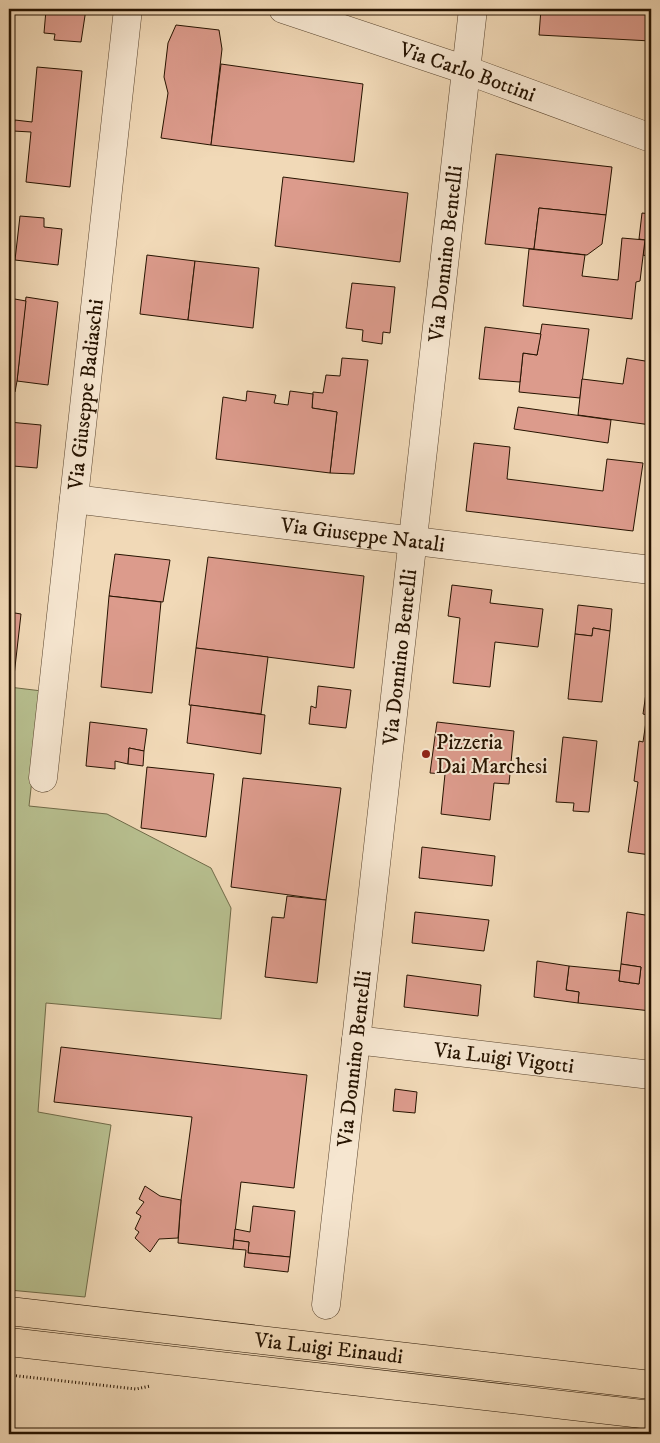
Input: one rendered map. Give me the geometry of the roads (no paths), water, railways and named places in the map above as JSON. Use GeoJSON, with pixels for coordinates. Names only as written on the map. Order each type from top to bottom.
{"type":"FeatureCollection","features":[{"type":"Feature","properties":{"kind":"main road","name":"Via Luigi Einaudi"},"geometry":{"type":"LineString","coordinates":[[9,1311],[651,1385]]}},
{"type":"Feature","properties":{"kind":"main road","name":"Via Luigi Einaudi"},"geometry":{"type":"LineString","coordinates":[[9,1342],[651,1415]]}},
{"type":"Feature","properties":{"kind":"street","name":"Via Giuseppe Badiaschi"},"geometry":{"type":"LineString","coordinates":[[43,778],[128,9]]}},
{"type":"Feature","properties":{"kind":"street","name":"Via Carlo Bottini"},"geometry":{"type":"LineString","coordinates":[[284,9],[334,17],[466,70],[651,138]]}},
{"type":"Feature","properties":{"kind":"street","name":"Via Donnino Bentelli"},"geometry":{"type":"LineString","coordinates":[[326,1305],[473,9]]}},
{"type":"Feature","properties":{"kind":"street","name":"Via Giuseppe Natali"},"geometry":{"type":"LineString","coordinates":[[74,499],[651,570]]}},
{"type":"Feature","properties":{"kind":"street","name":"Via Luigi Vigotti"},"geometry":{"type":"LineString","coordinates":[[356,1040],[651,1075]]}},
{"type":"Feature","properties":{"kind":"place","name":"Pizzeria Dai Marchesi"},"geometry":{"type":"Point","coordinates":[426,754]}}]}
